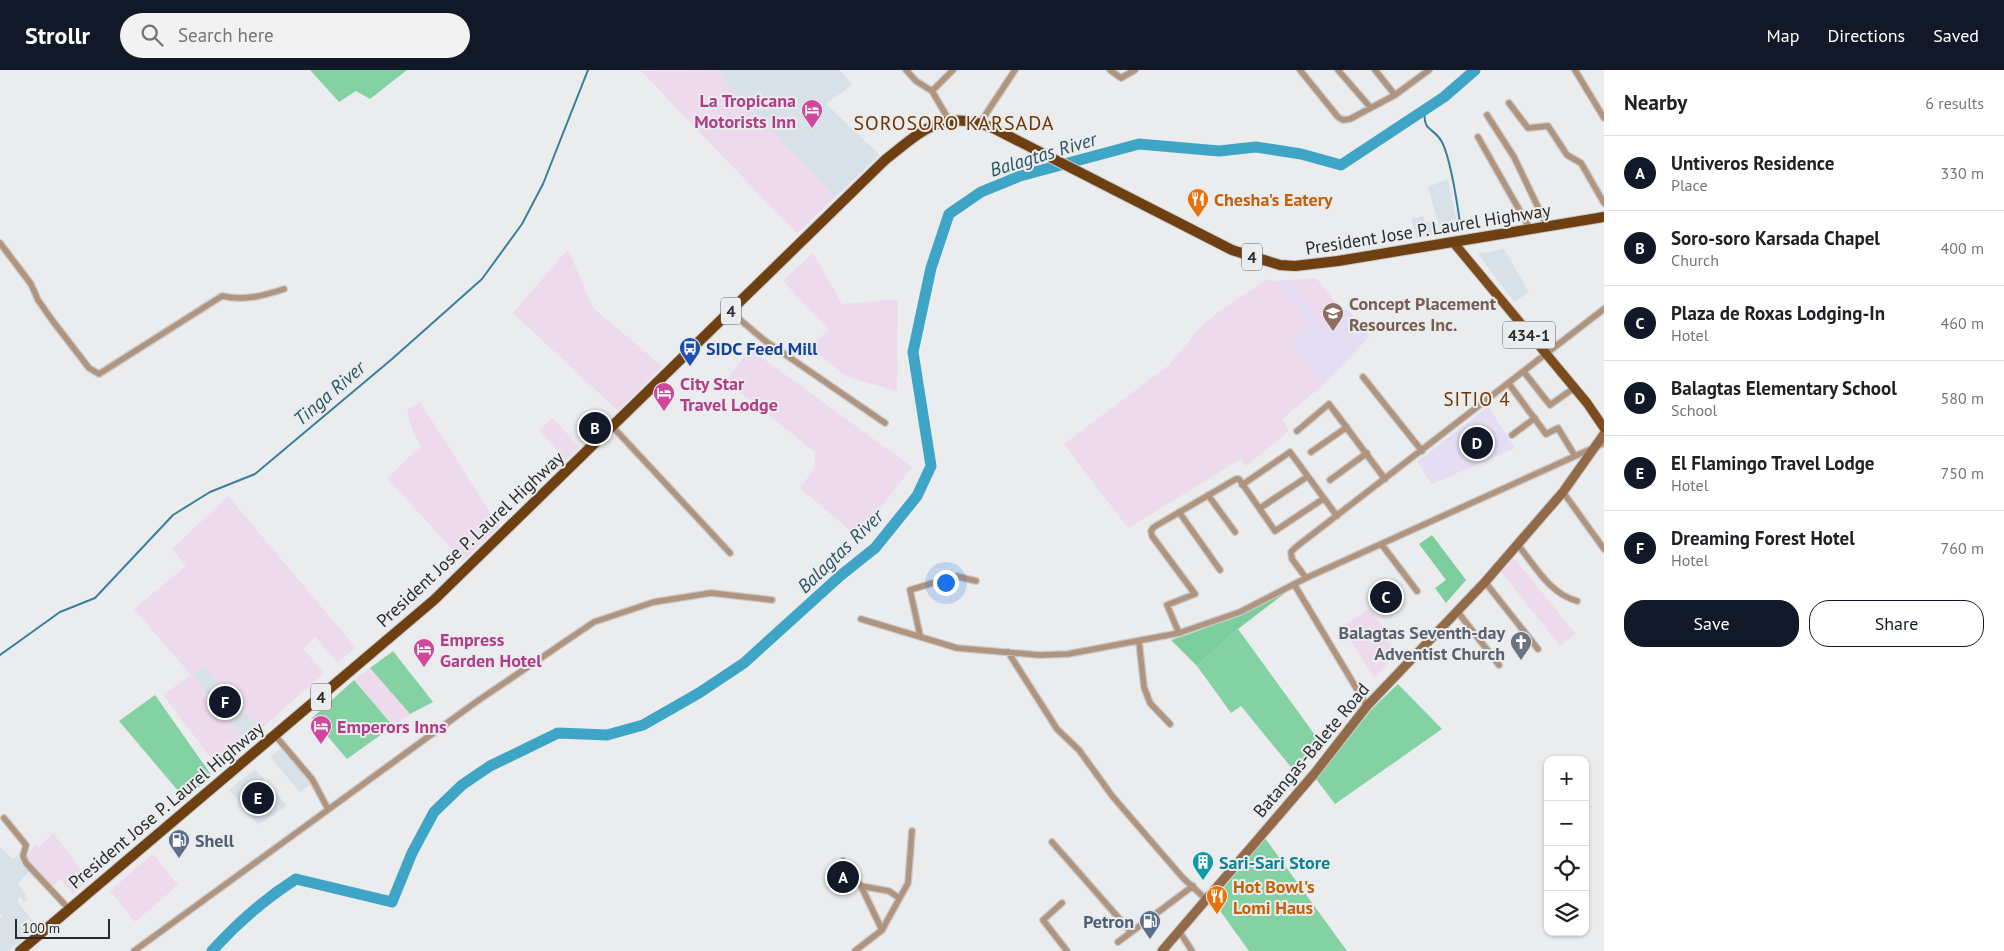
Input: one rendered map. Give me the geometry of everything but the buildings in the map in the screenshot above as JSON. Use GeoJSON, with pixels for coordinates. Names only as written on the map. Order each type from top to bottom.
{"type":"FeatureCollection","features":[{"type":"Feature","properties":{"kind":"highway","name":"President Jose P. Laurel Highway"},"geometry":{"type":"LineString","coordinates":[[20,951],[440,594],[886,160],[938,123],[964,119],[980,123],[1232,250],[1280,264],[1294,266],[1604,217]]}},
{"type":"Feature","properties":{"kind":"main road","name":"434-1"},"geometry":{"type":"LineString","coordinates":[[1453,242],[1574,388],[1604,428]]}},
{"type":"Feature","properties":{"kind":"main road","name":"Batangas-Balete Road"},"geometry":{"type":"LineString","coordinates":[[1162,951],[1314,774],[1367,706],[1485,582],[1563,492],[1600,445],[1604,434]]}},
{"type":"Feature","properties":{"kind":"street"},"geometry":{"type":"LineString","coordinates":[[906,70],[916,81],[932,92],[948,120]]}},
{"type":"Feature","properties":{"kind":"street"},"geometry":{"type":"LineString","coordinates":[[932,92],[953,70]]}},
{"type":"Feature","properties":{"kind":"street"},"geometry":{"type":"LineString","coordinates":[[980,123],[1015,70]]}},
{"type":"Feature","properties":{"kind":"street"},"geometry":{"type":"LineString","coordinates":[[1110,70],[1121,78],[1135,70]]}},
{"type":"Feature","properties":{"kind":"street"},"geometry":{"type":"LineString","coordinates":[[1300,70],[1343,120],[1395,95],[1422,72],[1429,70]]}},
{"type":"Feature","properties":{"kind":"street"},"geometry":{"type":"LineString","coordinates":[[1338,70],[1370,108]]}},
{"type":"Feature","properties":{"kind":"street"},"geometry":{"type":"LineString","coordinates":[[1375,70],[1395,95]]}},
{"type":"Feature","properties":{"kind":"street"},"geometry":{"type":"LineString","coordinates":[[1575,70],[1604,118]]}},
{"type":"Feature","properties":{"kind":"street"},"geometry":{"type":"LineString","coordinates":[[1509,103],[1528,128],[1548,126],[1567,155],[1581,163],[1604,202]]}},
{"type":"Feature","properties":{"kind":"street"},"geometry":{"type":"LineString","coordinates":[[1487,115],[1514,157],[1548,226]]}},
{"type":"Feature","properties":{"kind":"street"},"geometry":{"type":"LineString","coordinates":[[1478,137],[1530,228]]}},
{"type":"Feature","properties":{"kind":"street"},"geometry":{"type":"LineString","coordinates":[[0,243],[31,284],[38,300],[52,320],[89,368],[99,374],[222,296],[232,298],[258,297],[284,289]]}},
{"type":"Feature","properties":{"kind":"street"},"geometry":{"type":"LineString","coordinates":[[1306,578],[1292,558],[1291,552],[1604,309]]}},
{"type":"Feature","properties":{"kind":"street"},"geometry":{"type":"LineString","coordinates":[[731,312],[764,340],[885,423]]}},
{"type":"Feature","properties":{"kind":"street"},"geometry":{"type":"LineString","coordinates":[[1524,372],[1550,405],[1574,388]]}},
{"type":"Feature","properties":{"kind":"street"},"geometry":{"type":"LineString","coordinates":[[1363,376],[1422,452]]}},
{"type":"Feature","properties":{"kind":"street"},"geometry":{"type":"LineString","coordinates":[[1509,384],[1546,434],[1558,428],[1575,456]]}},
{"type":"Feature","properties":{"kind":"street"},"geometry":{"type":"LineString","coordinates":[[1297,431],[1329,404],[1385,479]]}},
{"type":"Feature","properties":{"kind":"street"},"geometry":{"type":"LineString","coordinates":[[1512,435],[1535,418]]}},
{"type":"Feature","properties":{"kind":"street"},"geometry":{"type":"LineString","coordinates":[[612,426],[730,554]]}},
{"type":"Feature","properties":{"kind":"street"},"geometry":{"type":"LineString","coordinates":[[1311,452],[1347,427]]}},
{"type":"Feature","properties":{"kind":"street"},"geometry":{"type":"LineString","coordinates":[[861,619],[920,635],[957,648],[1039,655],[1068,654],[1179,633],[1240,612],[1306,578],[1600,445]]}},
{"type":"Feature","properties":{"kind":"street"},"geometry":{"type":"LineString","coordinates":[[1242,485],[1290,452],[1322,499],[1337,516]]}},
{"type":"Feature","properties":{"kind":"street"},"geometry":{"type":"LineString","coordinates":[[1330,480],[1367,453]]}},
{"type":"Feature","properties":{"kind":"street"},"geometry":{"type":"LineString","coordinates":[[1260,508],[1307,477]]}},
{"type":"Feature","properties":{"kind":"street"},"geometry":{"type":"LineString","coordinates":[[1179,633],[1167,605],[1195,594],[1194,590],[1152,536],[1150,531],[1154,527],[1236,479],[1239,479],[1275,531],[1322,499]]}},
{"type":"Feature","properties":{"kind":"street"},"geometry":{"type":"LineString","coordinates":[[1563,492],[1604,549]]}},
{"type":"Feature","properties":{"kind":"street"},"geometry":{"type":"LineString","coordinates":[[1208,495],[1234,532]]}},
{"type":"Feature","properties":{"kind":"street"},"geometry":{"type":"LineString","coordinates":[[1179,512],[1220,570]]}},
{"type":"Feature","properties":{"kind":"street"},"geometry":{"type":"LineString","coordinates":[[1518,544],[1555,592],[1565,598],[1577,601]]}},
{"type":"Feature","properties":{"kind":"street"},"geometry":{"type":"LineString","coordinates":[[1382,545],[1418,591]]}},
{"type":"Feature","properties":{"kind":"street"},"geometry":{"type":"LineString","coordinates":[[920,635],[910,590],[956,576],[976,581]]}},
{"type":"Feature","properties":{"kind":"street"},"geometry":{"type":"LineString","coordinates":[[1485,582],[1538,649]]}},
{"type":"Feature","properties":{"kind":"street"},"geometry":{"type":"LineString","coordinates":[[1294,584],[1367,706]]}},
{"type":"Feature","properties":{"kind":"street"},"geometry":{"type":"LineString","coordinates":[[134,951],[476,702],[594,622],[654,602],[711,593],[772,600]]}},
{"type":"Feature","properties":{"kind":"street"},"geometry":{"type":"LineString","coordinates":[[1457,611],[1498,665]]}},
{"type":"Feature","properties":{"kind":"street"},"geometry":{"type":"LineString","coordinates":[[1139,642],[1144,688],[1150,703],[1170,724]]}},
{"type":"Feature","properties":{"kind":"street"},"geometry":{"type":"LineString","coordinates":[[1008,652],[1057,729],[1079,750],[1113,797],[1183,878],[1207,900]]}},
{"type":"Feature","properties":{"kind":"street"},"geometry":{"type":"LineString","coordinates":[[274,734],[312,780],[328,809]]}},
{"type":"Feature","properties":{"kind":"street"},"geometry":{"type":"LineString","coordinates":[[4,818],[26,845],[23,856],[26,863],[69,909]]}},
{"type":"Feature","properties":{"kind":"street"},"geometry":{"type":"LineString","coordinates":[[855,951],[882,930],[908,883],[912,832]]}},
{"type":"Feature","properties":{"kind":"street"},"geometry":{"type":"LineString","coordinates":[[1052,842],[1131,932]]}},
{"type":"Feature","properties":{"kind":"street"},"geometry":{"type":"LineString","coordinates":[[843,861],[861,886],[882,930]]}},
{"type":"Feature","properties":{"kind":"street"},"geometry":{"type":"LineString","coordinates":[[861,886],[889,891],[899,898]]}},
{"type":"Feature","properties":{"kind":"street"},"geometry":{"type":"LineString","coordinates":[[1118,942],[1193,886]]}},
{"type":"Feature","properties":{"kind":"street"},"geometry":{"type":"LineString","coordinates":[[1062,903],[1043,920],[1067,951]]}},
{"type":"Feature","properties":{"kind":"street"},"geometry":{"type":"LineString","coordinates":[[1179,932],[1192,951]]}},
{"type":"Feature","properties":{"kind":"shaded area","name":"La Tropicana Motorists Inn"},"geometry":{"type":"Polygon","coordinates":[[[715,70],[840,70],[852,85],[826,104],[880,155],[835,197],[715,70]]]}},
{"type":"Feature","properties":{"kind":"shaded area"},"geometry":{"type":"Polygon","coordinates":[[[715,70],[835,197],[797,234],[641,71],[715,70]]]}},
{"type":"Feature","properties":{"kind":"shaded area"},"geometry":{"type":"Polygon","coordinates":[[[1448,179],[1459,231],[1441,234],[1428,187],[1448,179]]]}},
{"type":"Feature","properties":{"kind":"shaded area"},"geometry":{"type":"Polygon","coordinates":[[[1423,216],[1425,222],[1435,220],[1439,234],[1417,238],[1411,219],[1423,216]]]}},
{"type":"Feature","properties":{"kind":"shaded area"},"geometry":{"type":"Polygon","coordinates":[[[568,249],[593,308],[662,366],[618,411],[513,313],[568,249]]]}},
{"type":"Feature","properties":{"kind":"shaded area"},"geometry":{"type":"Polygon","coordinates":[[[1504,249],[1529,292],[1514,302],[1478,254],[1504,249]]]}},
{"type":"Feature","properties":{"kind":"shaded area"},"geometry":{"type":"Polygon","coordinates":[[[813,253],[842,304],[898,299],[897,391],[847,377],[810,347],[829,330],[783,281],[813,253]]]}},
{"type":"Feature","properties":{"kind":"shaded area"},"geometry":{"type":"Polygon","coordinates":[[[1316,278],[1344,312],[1324,328],[1288,280],[1316,278]]]}},
{"type":"Feature","properties":{"kind":"shaded area"},"geometry":{"type":"Polygon","coordinates":[[[1268,279],[1276,281],[1310,324],[1292,339],[1323,385],[1282,419],[1289,431],[1246,466],[1241,459],[1128,528],[1064,444],[1169,365],[1200,328],[1217,313],[1268,279]]]}},
{"type":"Feature","properties":{"kind":"shaded area","name":"Concept Placement Resources Inc."},"geometry":{"type":"Polygon","coordinates":[[[1288,280],[1324,328],[1347,309],[1370,336],[1323,385],[1292,339],[1310,324],[1276,281],[1288,280]]]}},
{"type":"Feature","properties":{"kind":"shaded area","name":"SIDC Feed Mill"},"geometry":{"type":"Polygon","coordinates":[[[750,349],[912,467],[858,537],[800,488],[814,469],[815,452],[726,381],[750,349]]]}},
{"type":"Feature","properties":{"kind":"shaded area"},"geometry":{"type":"Polygon","coordinates":[[[420,402],[499,526],[463,561],[387,478],[421,446],[413,433],[407,410],[420,402]]]}},
{"type":"Feature","properties":{"kind":"shaded area"},"geometry":{"type":"Polygon","coordinates":[[[1488,407],[1515,448],[1432,484],[1417,462],[1488,407]]]}},
{"type":"Feature","properties":{"kind":"shaded area"},"geometry":{"type":"Polygon","coordinates":[[[553,418],[579,447],[566,461],[539,430],[553,418]]]}},
{"type":"Feature","properties":{"kind":"shaded area"},"geometry":{"type":"Polygon","coordinates":[[[228,496],[356,648],[337,662],[315,637],[303,648],[324,673],[260,730],[204,666],[192,675],[246,741],[217,766],[163,695],[191,675],[134,609],[186,566],[172,549],[228,496]]]}},
{"type":"Feature","properties":{"kind":"shaded area"},"geometry":{"type":"Polygon","coordinates":[[[1514,558],[1576,634],[1560,646],[1501,572],[1514,558]]]}},
{"type":"Feature","properties":{"kind":"shaded area"},"geometry":{"type":"Polygon","coordinates":[[[1369,609],[1386,631],[1382,634],[1397,654],[1374,678],[1342,627],[1369,609]]]}},
{"type":"Feature","properties":{"kind":"shaded area"},"geometry":{"type":"Polygon","coordinates":[[[204,666],[260,730],[246,741],[192,675],[204,666]]]}},
{"type":"Feature","properties":{"kind":"shaded area"},"geometry":{"type":"Polygon","coordinates":[[[370,668],[410,714],[393,726],[354,680],[370,668]]]}},
{"type":"Feature","properties":{"kind":"shaded area"},"geometry":{"type":"Polygon","coordinates":[[[283,747],[312,783],[300,792],[270,757],[283,747]]]}},
{"type":"Feature","properties":{"kind":"shaded area"},"geometry":{"type":"Polygon","coordinates":[[[255,769],[287,806],[258,825],[229,790],[255,769]]]}},
{"type":"Feature","properties":{"kind":"shaded area"},"geometry":{"type":"Polygon","coordinates":[[[53,833],[89,880],[73,894],[60,879],[52,886],[28,859],[27,855],[36,844],[39,847],[53,833]]]}},
{"type":"Feature","properties":{"kind":"shaded area"},"geometry":{"type":"Polygon","coordinates":[[[0,847],[13,859],[17,856],[31,870],[18,883],[28,899],[24,902],[19,896],[18,902],[37,927],[8,951],[0,951],[0,918],[2,916],[0,913],[0,847]]]}},
{"type":"Feature","properties":{"kind":"shaded area"},"geometry":{"type":"Polygon","coordinates":[[[153,854],[178,885],[135,922],[110,891],[153,854]]]}},
{"type":"Feature","properties":{"kind":"green space"},"geometry":{"type":"Polygon","coordinates":[[[310,70],[407,70],[370,99],[356,91],[339,102],[310,70]]]}},
{"type":"Feature","properties":{"kind":"green space"},"geometry":{"type":"Polygon","coordinates":[[[1432,535],[1466,580],[1446,603],[1435,588],[1446,580],[1419,544],[1432,535]]]}},
{"type":"Feature","properties":{"kind":"green space"},"geometry":{"type":"Polygon","coordinates":[[[1293,587],[1238,629],[1197,666],[1171,640],[1233,616],[1293,587]]]}},
{"type":"Feature","properties":{"kind":"green space"},"geometry":{"type":"Polygon","coordinates":[[[1238,629],[1320,742],[1295,772],[1241,706],[1231,713],[1197,666],[1238,629]]]}},
{"type":"Feature","properties":{"kind":"green space"},"geometry":{"type":"Polygon","coordinates":[[[393,651],[433,702],[410,714],[370,668],[393,651]]]}},
{"type":"Feature","properties":{"kind":"green space"},"geometry":{"type":"Polygon","coordinates":[[[354,680],[393,726],[347,759],[312,718],[354,680]]]}},
{"type":"Feature","properties":{"kind":"green space"},"geometry":{"type":"Polygon","coordinates":[[[1398,684],[1442,729],[1335,804],[1316,779],[1372,709],[1398,684]]]}},
{"type":"Feature","properties":{"kind":"green space"},"geometry":{"type":"Polygon","coordinates":[[[155,695],[212,776],[185,799],[119,721],[155,695]]]}},
{"type":"Feature","properties":{"kind":"green space"},"geometry":{"type":"Polygon","coordinates":[[[1265,838],[1347,951],[1249,951],[1213,901],[1265,838]]]}},
{"type":"Feature","properties":{"kind":"waterway","name":"Tinga River"},"geometry":{"type":"LineString","coordinates":[[0,655],[60,612],[95,598],[173,515],[210,492],[255,474],[392,359],[482,279],[522,224],[543,184],[588,70]]}},
{"type":"Feature","properties":{"kind":"waterway","name":"Balagtas River"},"geometry":{"type":"LineString","coordinates":[[212,951],[251,912],[296,879],[392,902],[412,853],[434,812],[462,785],[490,766],[558,733],[607,735],[643,725],[699,693],[744,663],[840,576],[875,548],[917,496],[931,466],[913,352],[931,268],[949,214],[981,192],[1020,176],[1139,144],[1219,151],[1256,147],[1301,154],[1341,165],[1444,97],[1475,70]]}},
{"type":"Feature","properties":{"kind":"waterway"},"geometry":{"type":"LineString","coordinates":[[1425,110],[1425,122],[1439,137],[1445,150],[1454,185],[1461,230]]}},
{"type":"Feature","properties":{"kind":"place","name":"La Tropicana Motorists Inn"},"geometry":{"type":"Point","coordinates":[812,129]}},
{"type":"Feature","properties":{"kind":"place","name":"Chesha's Eatery"},"geometry":{"type":"Point","coordinates":[1198,218]}},
{"type":"Feature","properties":{"kind":"place","name":"Concept Placement Resources Inc."},"geometry":{"type":"Point","coordinates":[1333,332]}},
{"type":"Feature","properties":{"kind":"place","name":"SIDC Feed Mill"},"geometry":{"type":"Point","coordinates":[690,367]}},
{"type":"Feature","properties":{"kind":"place","name":"City Star Travel Lodge"},"geometry":{"type":"Point","coordinates":[664,412]}},
{"type":"Feature","properties":{"kind":"place","name":"Soro-soro Karsada Chapel"},"geometry":{"type":"Point","coordinates":[595,428]}},
{"type":"Feature","properties":{"kind":"place","name":"Balagtas Elementary School"},"geometry":{"type":"Point","coordinates":[1477,443]}},
{"type":"Feature","properties":{"kind":"place","name":"Plaza de Roxas Lodging-In"},"geometry":{"type":"Point","coordinates":[1386,597]}},
{"type":"Feature","properties":{"kind":"place","name":"Balagtas Seventh-day Adventist Church"},"geometry":{"type":"Point","coordinates":[1521,661]}},
{"type":"Feature","properties":{"kind":"place","name":"Empress Garden Hotel"},"geometry":{"type":"Point","coordinates":[424,668]}},
{"type":"Feature","properties":{"kind":"place","name":"Dreaming Forest Hotel"},"geometry":{"type":"Point","coordinates":[225,702]}},
{"type":"Feature","properties":{"kind":"place","name":"Emperors Inns"},"geometry":{"type":"Point","coordinates":[321,745]}},
{"type":"Feature","properties":{"kind":"place","name":"El Flamingo Travel Lodge"},"geometry":{"type":"Point","coordinates":[258,798]}},
{"type":"Feature","properties":{"kind":"place","name":"Shell"},"geometry":{"type":"Point","coordinates":[179,859]}},
{"type":"Feature","properties":{"kind":"place","name":"Untiveros Residence"},"geometry":{"type":"Point","coordinates":[843,877]}},
{"type":"Feature","properties":{"kind":"place","name":"Sari-Sari Store"},"geometry":{"type":"Point","coordinates":[1203,881]}},
{"type":"Feature","properties":{"kind":"place","name":"Hot Bowl's Lomi Haus"},"geometry":{"type":"Point","coordinates":[1217,915]}},
{"type":"Feature","properties":{"kind":"place","name":"Petron"},"geometry":{"type":"Point","coordinates":[1150,940]}},
{"type":"Feature","properties":{"kind":"district","name":"SOROSORO KARSADA"},"geometry":{"type":"Point","coordinates":[954,123]}},
{"type":"Feature","properties":{"kind":"district","name":"SITIO 4"},"geometry":{"type":"Point","coordinates":[1477,399]}}]}
